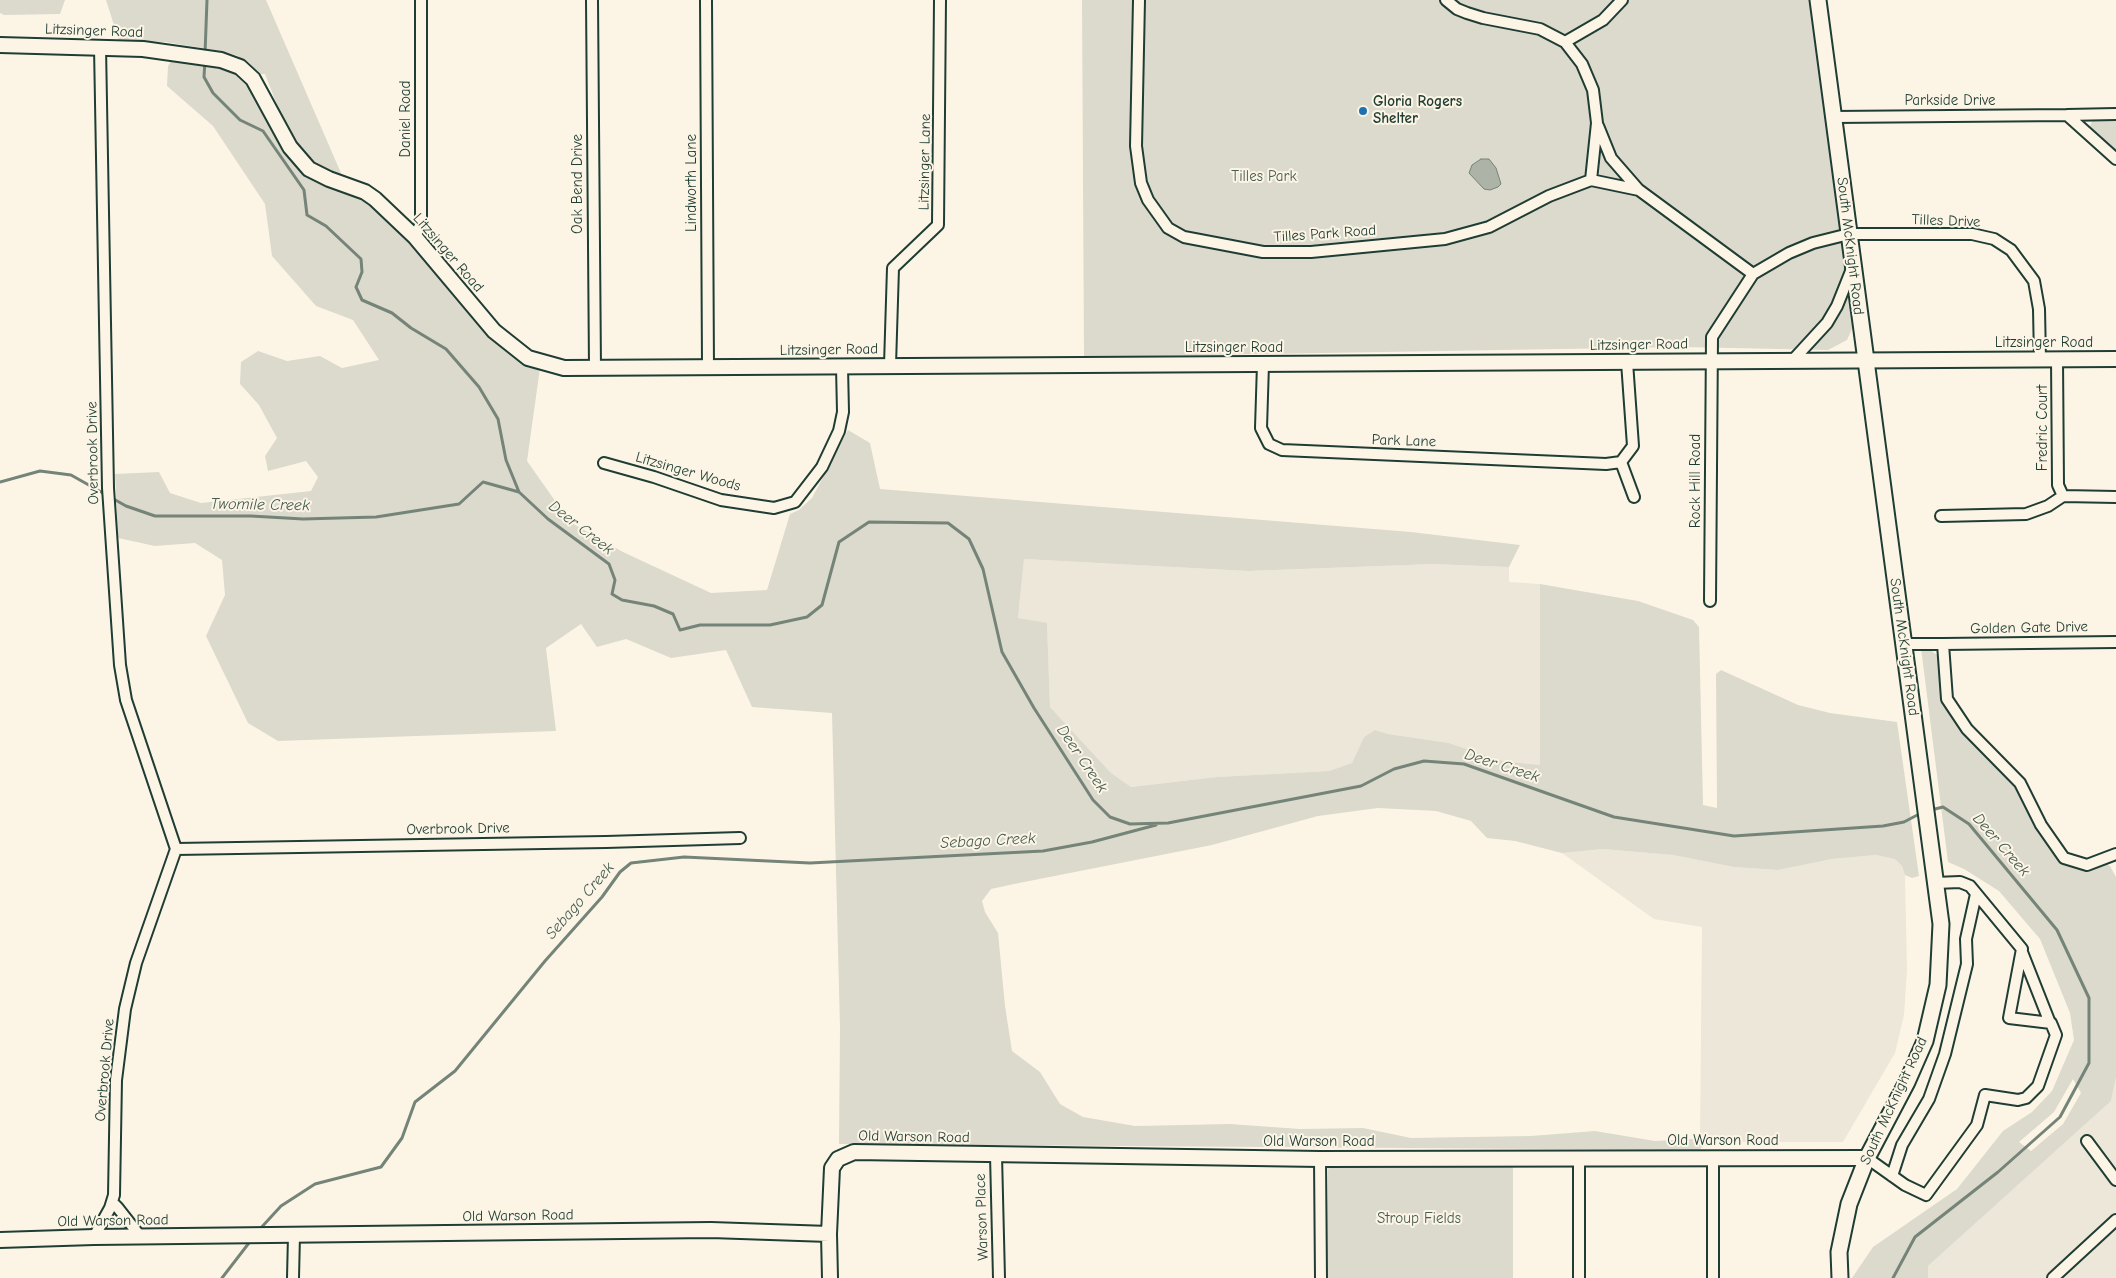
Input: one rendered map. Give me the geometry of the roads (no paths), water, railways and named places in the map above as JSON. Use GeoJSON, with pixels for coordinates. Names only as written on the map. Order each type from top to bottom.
{"type":"FeatureCollection","features":[{"type":"Feature","properties":{"kind":"main road","name":"South McKnight Road"},"geometry":{"type":"LineString","coordinates":[[1818,0],[1889,545],[1905,644],[1941,924],[1938,985],[1924,1041],[1907,1082],[1867,1158],[1848,1204],[1839,1252],[1840,1278]]}},
{"type":"Feature","properties":{"kind":"street","name":"Daniel Road"},"geometry":{"type":"LineString","coordinates":[[414,237],[422,223],[421,0]]}},
{"type":"Feature","properties":{"kind":"street","name":"Oak Bend Drive"},"geometry":{"type":"LineString","coordinates":[[592,0],[595,368]]}},
{"type":"Feature","properties":{"kind":"street","name":"Lindworth Lane"},"geometry":{"type":"LineString","coordinates":[[706,0],[708,366]]}},
{"type":"Feature","properties":{"kind":"street","name":"Litzsinger Lane"},"geometry":{"type":"LineString","coordinates":[[890,365],[894,268],[938,225],[940,0]]}},
{"type":"Feature","properties":{"kind":"street","name":"Tilles Park Road"},"geometry":{"type":"LineString","coordinates":[[1139,0],[1136,146],[1141,184],[1148,200],[1168,228],[1184,237],[1263,252],[1311,252],[1445,239],[1489,227],[1549,196],[1591,180]]}},
{"type":"Feature","properties":{"kind":"street"},"geometry":{"type":"LineString","coordinates":[[1446,0],[1457,9],[1467,13],[1483,18],[1540,28],[1565,42],[1582,64],[1593,90],[1597,122],[1591,180],[1639,190]]}},
{"type":"Feature","properties":{"kind":"street"},"geometry":{"type":"LineString","coordinates":[[1565,42],[1603,20],[1622,0]]}},
{"type":"Feature","properties":{"kind":"street","name":"Litzsinger Road"},"geometry":{"type":"LineString","coordinates":[[0,45],[100,47],[174,52],[222,60],[240,67],[253,79],[290,147],[309,169],[376,198],[414,237],[494,331],[528,358],[564,368],[2116,359]]}},
{"type":"Feature","properties":{"kind":"street","name":"Overbrook Drive"},"geometry":{"type":"LineString","coordinates":[[94,1237],[114,1195],[116,1080],[125,1009],[136,963],[176,849],[126,700],[120,664],[108,488],[100,47]]}},
{"type":"Feature","properties":{"kind":"street","name":"Parkside Drive"},"geometry":{"type":"LineString","coordinates":[[1834,117],[2116,114]]}},
{"type":"Feature","properties":{"kind":"street"},"geometry":{"type":"LineString","coordinates":[[2067,115],[2116,159]]}},
{"type":"Feature","properties":{"kind":"street"},"geometry":{"type":"LineString","coordinates":[[1597,122],[1611,158],[1639,190],[1753,274]]}},
{"type":"Feature","properties":{"kind":"street"},"geometry":{"type":"LineString","coordinates":[[1711,360],[1712,336],[1753,274],[1789,253],[1813,243],[1849,234]]}},
{"type":"Feature","properties":{"kind":"street","name":"Tilles Drive"},"geometry":{"type":"LineString","coordinates":[[1849,234],[1972,234],[1994,239],[2011,250],[2034,280],[2039,309],[2040,359]]}},
{"type":"Feature","properties":{"kind":"street"},"geometry":{"type":"LineString","coordinates":[[1793,360],[1827,323],[1837,306],[1853,265]]}},
{"type":"Feature","properties":{"kind":"street","name":"Fredric Court"},"geometry":{"type":"LineString","coordinates":[[2057,359],[2058,485],[2063,496]]}},
{"type":"Feature","properties":{"kind":"street","name":"Rock Hill Road"},"geometry":{"type":"LineString","coordinates":[[1710,601],[1711,360]]}},
{"type":"Feature","properties":{"kind":"street"},"geometry":{"type":"LineString","coordinates":[[1627,362],[1633,446],[1621,462],[1634,497]]}},
{"type":"Feature","properties":{"kind":"street","name":"Park Lane"},"geometry":{"type":"LineString","coordinates":[[1263,364],[1261,428],[1265,447],[1286,451],[1606,464],[1621,462]]}},
{"type":"Feature","properties":{"kind":"street","name":"Litzsinger Woods"},"geometry":{"type":"LineString","coordinates":[[604,463],[654,477],[721,500],[774,508],[795,502],[818,474],[839,430],[843,412],[842,367]]}},
{"type":"Feature","properties":{"kind":"street"},"geometry":{"type":"LineString","coordinates":[[1941,516],[2026,514],[2048,506],[2063,496],[2116,497]]}},
{"type":"Feature","properties":{"kind":"street","name":"Golden Gate Drive"},"geometry":{"type":"LineString","coordinates":[[1905,644],[2116,642]]}},
{"type":"Feature","properties":{"kind":"street"},"geometry":{"type":"LineString","coordinates":[[1943,644],[1947,699],[1967,729],[2020,783],[2041,824],[2064,858],[2088,865],[2116,854]]}},
{"type":"Feature","properties":{"kind":"street","name":"Overbrook Drive"},"geometry":{"type":"LineString","coordinates":[[176,849],[740,838]]}},
{"type":"Feature","properties":{"kind":"street"},"geometry":{"type":"LineString","coordinates":[[1867,1158],[1892,1176],[1926,1195],[1977,1125],[1985,1095],[2018,1100],[2026,1098],[2038,1086],[2056,1035],[2022,951],[1970,886],[1960,882],[1936,882]]}},
{"type":"Feature","properties":{"kind":"street"},"geometry":{"type":"LineString","coordinates":[[1892,1176],[1902,1145],[1929,1099],[1945,1054],[1967,964],[1966,939],[1976,894]]}},
{"type":"Feature","properties":{"kind":"street"},"geometry":{"type":"LineString","coordinates":[[2022,951],[2009,1018],[2050,1022]]}},
{"type":"Feature","properties":{"kind":"street"},"geometry":{"type":"LineString","coordinates":[[2087,1141],[2116,1180]]}},
{"type":"Feature","properties":{"kind":"street","name":"Old Warson Road"},"geometry":{"type":"LineString","coordinates":[[0,1240],[140,1236],[701,1230],[829,1234],[832,1168],[838,1159],[845,1154],[854,1152],[1320,1159],[1867,1158]]}},
{"type":"Feature","properties":{"kind":"street","name":"Warson Place"},"geometry":{"type":"LineString","coordinates":[[996,1155],[999,1278]]}},
{"type":"Feature","properties":{"kind":"street"},"geometry":{"type":"LineString","coordinates":[[1713,1157],[1713,1278]]}},
{"type":"Feature","properties":{"kind":"street"},"geometry":{"type":"LineString","coordinates":[[1320,1159],[1320,1278]]}},
{"type":"Feature","properties":{"kind":"street"},"geometry":{"type":"LineString","coordinates":[[1579,1159],[1579,1278]]}},
{"type":"Feature","properties":{"kind":"street"},"geometry":{"type":"LineString","coordinates":[[112,1202],[140,1236]]}},
{"type":"Feature","properties":{"kind":"street"},"geometry":{"type":"LineString","coordinates":[[2053,1278],[2116,1220]]}},
{"type":"Feature","properties":{"kind":"street"},"geometry":{"type":"LineString","coordinates":[[829,1234],[830,1278]]}},
{"type":"Feature","properties":{"kind":"street"},"geometry":{"type":"LineString","coordinates":[[293,1278],[294,1235]]}},
{"type":"Feature","properties":{"kind":"waterway","name":"Deer Creek"},"geometry":{"type":"LineString","coordinates":[[205,54],[207,0]]}},
{"type":"Feature","properties":{"kind":"waterway","name":"Deer Creek"},"geometry":{"type":"LineString","coordinates":[[205,60],[204,77],[213,93],[240,120],[263,131],[304,190],[307,215],[326,226],[361,259],[362,272],[356,287],[362,300],[392,313],[411,328],[446,349],[479,387],[498,419],[506,460],[519,492],[548,519],[609,564],[615,580],[612,594],[622,600],[654,606],[673,614],[680,630],[700,625],[770,625],[807,617],[822,605],[839,542],[869,522],[948,523],[969,539],[983,569],[1002,652],[1034,708],[1093,800],[1110,817],[1130,824],[1168,823],[1361,786],[1394,769],[1424,761],[1464,764],[1614,817],[1734,836],[1883,826],[1904,822],[1923,812]]}},
{"type":"Feature","properties":{"kind":"waterway","name":"Twomile Creek"},"geometry":{"type":"LineString","coordinates":[[0,482],[40,471],[71,475],[126,506],[155,516],[251,516],[303,519],[376,517],[459,504],[483,482],[519,492]]}},
{"type":"Feature","properties":{"kind":"waterway","name":"Deer Creek"},"geometry":{"type":"LineString","coordinates":[[1893,1278],[1915,1237],[1998,1172],[2060,1117],[2089,1063],[2089,998],[2057,930],[1969,824],[1943,807],[1931,810]]}},
{"type":"Feature","properties":{"kind":"waterway","name":"Sebago Creek"},"geometry":{"type":"LineString","coordinates":[[259,1230],[281,1206],[315,1184],[381,1167],[402,1138],[415,1102],[455,1071],[545,961],[602,897],[620,872],[631,863],[684,857],[810,863],[1043,851],[1092,842],[1156,825]]}},
{"type":"Feature","properties":{"kind":"waterway","name":"Sebago Creek"},"geometry":{"type":"LineString","coordinates":[[222,1278],[252,1239]]}},
{"type":"Feature","properties":{"kind":"place","name":"Gloria Rogers Shelter"},"geometry":{"type":"Point","coordinates":[1363,111]}},
{"type":"Feature","properties":{"kind":"park label","name":"Tilles Park"},"geometry":{"type":"Point","coordinates":[1264,177]}},
{"type":"Feature","properties":{"kind":"park label","name":"Stroup Fields"},"geometry":{"type":"Point","coordinates":[1419,1219]}}]}
